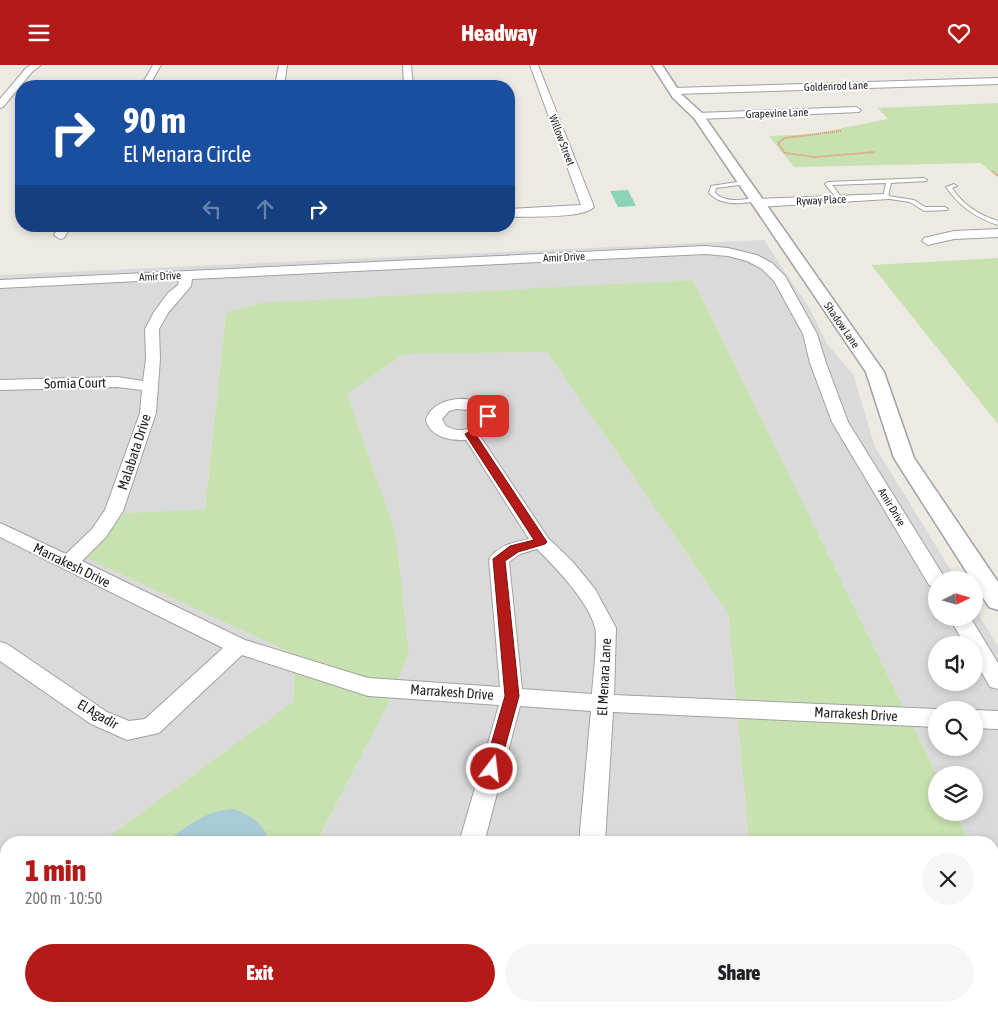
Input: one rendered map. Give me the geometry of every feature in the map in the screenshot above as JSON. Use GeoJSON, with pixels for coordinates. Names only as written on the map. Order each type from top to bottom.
{"type":"FeatureCollection","features":[{"type":"Feature","properties":{"kind":"street"},"geometry":{"type":"LineString","coordinates":[[21,80],[29,70],[37,65]]}},
{"type":"Feature","properties":{"kind":"street"},"geometry":{"type":"LineString","coordinates":[[148,80],[157,65]]}},
{"type":"Feature","properties":{"kind":"street"},"geometry":{"type":"LineString","coordinates":[[281,80],[284,65]]}},
{"type":"Feature","properties":{"kind":"street"},"geometry":{"type":"LineString","coordinates":[[407,65],[408,80]]}},
{"type":"Feature","properties":{"kind":"street","name":"Willow Street"},"geometry":{"type":"LineString","coordinates":[[515,213],[580,210],[588,207],[534,65]]}},
{"type":"Feature","properties":{"kind":"street","name":"Shadow Lane"},"geometry":{"type":"LineString","coordinates":[[656,65],[682,102],[698,116],[874,372],[884,392],[894,435],[904,458],[998,601]]}},
{"type":"Feature","properties":{"kind":"street","name":"Goldenrod Lane"},"geometry":{"type":"LineString","coordinates":[[674,91],[998,81]]}},
{"type":"Feature","properties":{"kind":"street"},"geometry":{"type":"LineString","coordinates":[[0,105],[15,87]]}},
{"type":"Feature","properties":{"kind":"street","name":"Grapevine Lane"},"geometry":{"type":"LineString","coordinates":[[698,116],[856,110]]}},
{"type":"Feature","properties":{"kind":"street","name":"Ryway Place"},"geometry":{"type":"LineString","coordinates":[[756,201],[885,197]]}},
{"type":"Feature","properties":{"kind":"street"},"geometry":{"type":"LineString","coordinates":[[928,241],[954,235],[998,233]]}},
{"type":"Feature","properties":{"kind":"street","name":"Amir Drive"},"geometry":{"type":"LineString","coordinates":[[0,284],[705,250],[728,251],[752,258],[767,266],[780,279],[810,334],[818,363],[840,422],[931,571]]}},
{"type":"Feature","properties":{"kind":"street","name":"Malabata Drive"},"geometry":{"type":"LineString","coordinates":[[68,563],[99,533],[114,511],[148,413],[153,359],[152,329],[160,312],[173,295],[184,286],[187,274]]}},
{"type":"Feature","properties":{"kind":"street","name":"Somia Court"},"geometry":{"type":"LineString","coordinates":[[0,385],[117,382],[150,387]]}},
{"type":"Feature","properties":{"kind":"street","name":"El Menara Lane"},"geometry":{"type":"LineString","coordinates":[[470,434],[541,542],[565,566],[588,594],[606,628],[603,703],[593,836]]}},
{"type":"Feature","properties":{"kind":"street","name":"Marrakesh Drive"},"geometry":{"type":"LineString","coordinates":[[0,529],[238,646],[368,687],[603,703],[928,718]]}},
{"type":"Feature","properties":{"kind":"street"},"geometry":{"type":"LineString","coordinates":[[473,836],[512,696],[499,559],[514,549],[541,542]]}},
{"type":"Feature","properties":{"kind":"street"},"geometry":{"type":"LineString","coordinates":[[964,626],[998,681]]}},
{"type":"Feature","properties":{"kind":"street","name":"El Agadir"},"geometry":{"type":"LineString","coordinates":[[0,650],[99,718],[128,731],[151,727],[238,646]]}},
{"type":"Feature","properties":{"kind":"street"},"geometry":{"type":"LineString","coordinates":[[983,719],[998,720]]}},
{"type":"Feature","properties":{"kind":"lane"},"geometry":{"type":"LineString","coordinates":[[840,199],[828,184],[924,179]]}},
{"type":"Feature","properties":{"kind":"lane"},"geometry":{"type":"LineString","coordinates":[[889,181],[885,197],[912,201],[924,209],[945,209]]}},
{"type":"Feature","properties":{"kind":"lane"},"geometry":{"type":"LineString","coordinates":[[744,183],[713,187],[712,193],[717,198],[724,200],[756,201]]}},
{"type":"Feature","properties":{"kind":"lane"},"geometry":{"type":"LineString","coordinates":[[954,186],[949,187],[952,194],[974,215],[998,223]]}},
{"type":"Feature","properties":{"kind":"path"},"geometry":{"type":"LineString","coordinates":[[842,131],[785,138],[778,143],[785,153],[794,155],[843,156],[875,152]]}},
{"type":"Feature","properties":{"kind":"path"},"geometry":{"type":"LineString","coordinates":[[992,171],[998,176]]}},
{"type":"Feature","properties":{"kind":"shaded area"},"geometry":{"type":"Polygon","coordinates":[[[764,240],[811,311],[827,344],[853,374],[875,447],[951,571],[928,571],[928,626],[983,626],[983,622],[998,646],[998,836],[967,836],[959,821],[983,821],[983,766],[933,766],[693,280],[226,313],[205,509],[125,513],[83,556],[293,654],[294,701],[109,836],[0,836],[0,275],[764,240]]]}},
{"type":"Feature","properties":{"kind":"shaded area"},"geometry":{"type":"Polygon","coordinates":[[[547,352],[728,613],[748,836],[321,836],[388,704],[409,653],[396,534],[347,394],[404,354],[547,352]]]}},
{"type":"Feature","properties":{"kind":"green space"},"geometry":{"type":"Polygon","coordinates":[[[998,103],[998,177],[980,163],[794,167],[769,136],[812,134],[888,119],[878,108],[998,103]]]}},
{"type":"Feature","properties":{"kind":"green space"},"geometry":{"type":"Polygon","coordinates":[[[628,190],[636,206],[618,207],[610,191],[628,190]]]}},
{"type":"Feature","properties":{"kind":"green space"},"geometry":{"type":"Polygon","coordinates":[[[998,258],[998,424],[871,265],[998,258]]]}},
{"type":"Feature","properties":{"kind":"green space"},"geometry":{"type":"Polygon","coordinates":[[[693,280],[933,766],[928,766],[928,821],[959,821],[967,836],[748,836],[728,613],[547,352],[404,354],[347,394],[396,534],[409,653],[388,704],[320,836],[109,836],[294,701],[293,654],[82,556],[125,513],[205,509],[226,313],[260,303],[693,280]]]}},
{"type":"Feature","properties":{"kind":"water"},"geometry":{"type":"Polygon","coordinates":[[[234,809],[247,815],[260,825],[267,836],[173,836],[197,820],[223,810],[234,809]]]}},
{"type":"Feature","properties":{"kind":"route"},"geometry":{"type":"LineString","coordinates":[[488,416],[485,427],[470,434],[541,542],[514,549],[499,559],[512,696],[492,769]]}}]}
